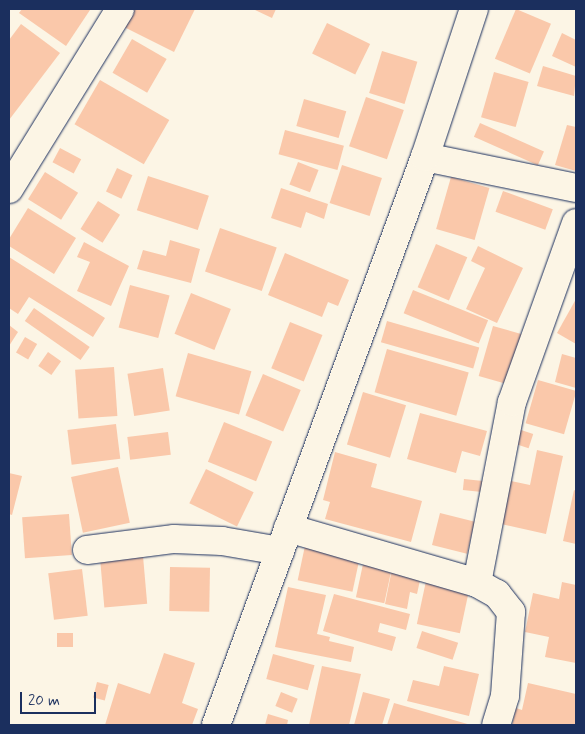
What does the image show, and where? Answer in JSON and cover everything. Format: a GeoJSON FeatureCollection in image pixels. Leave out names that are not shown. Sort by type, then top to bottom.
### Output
{"type":"FeatureCollection","features":[{"type":"Feature","properties":{"kind":"street"},"geometry":{"type":"LineString","coordinates":[[9,189],[120,9]]}},
{"type":"Feature","properties":{"kind":"street"},"geometry":{"type":"LineString","coordinates":[[216,725],[425,157],[474,9]]}},
{"type":"Feature","properties":{"kind":"street"},"geometry":{"type":"LineString","coordinates":[[425,157],[576,188]]}},
{"type":"Feature","properties":{"kind":"street"},"geometry":{"type":"LineString","coordinates":[[477,583],[512,402],[576,223]]}},
{"type":"Feature","properties":{"kind":"street"},"geometry":{"type":"LineString","coordinates":[[87,550],[174,539],[222,541],[284,540],[477,583],[497,594],[511,612],[506,696],[496,725]]}},
{"type":"Feature","properties":{"kind":"building"},"geometry":{"type":"Polygon","coordinates":[[[22,9],[90,10],[66,46],[19,13],[22,9]]]}},
{"type":"Feature","properties":{"kind":"building"},"geometry":{"type":"Polygon","coordinates":[[[131,9],[195,9],[174,52],[122,26],[131,9]]]}},
{"type":"Feature","properties":{"kind":"building"},"geometry":{"type":"Polygon","coordinates":[[[253,9],[276,9],[272,18],[253,9]]]}},
{"type":"Feature","properties":{"kind":"building"},"geometry":{"type":"Polygon","coordinates":[[[516,9],[551,24],[530,74],[495,59],[516,9]]]}},
{"type":"Feature","properties":{"kind":"building"},"geometry":{"type":"Polygon","coordinates":[[[327,23],[370,44],[355,75],[312,54],[327,23]]]}},
{"type":"Feature","properties":{"kind":"building"},"geometry":{"type":"Polygon","coordinates":[[[21,24],[60,53],[9,120],[9,40],[21,24]]]}},
{"type":"Feature","properties":{"kind":"building"},"geometry":{"type":"Polygon","coordinates":[[[562,33],[576,40],[576,67],[552,56],[562,33]]]}},
{"type":"Feature","properties":{"kind":"building"},"geometry":{"type":"Polygon","coordinates":[[[132,39],[167,59],[147,93],[112,73],[132,39]]]}},
{"type":"Feature","properties":{"kind":"building"},"geometry":{"type":"Polygon","coordinates":[[[382,51],[417,62],[405,104],[369,93],[382,51]]]}},
{"type":"Feature","properties":{"kind":"building"},"geometry":{"type":"Polygon","coordinates":[[[543,66],[576,76],[574,96],[537,86],[543,66]]]}},
{"type":"Feature","properties":{"kind":"building"},"geometry":{"type":"Polygon","coordinates":[[[494,72],[529,82],[516,127],[481,117],[494,72]]]}},
{"type":"Feature","properties":{"kind":"building"},"geometry":{"type":"Polygon","coordinates":[[[100,80],[169,120],[144,164],[74,124],[100,80]]]}},
{"type":"Feature","properties":{"kind":"building"},"geometry":{"type":"Polygon","coordinates":[[[366,97],[404,110],[387,159],[349,146],[366,97]]]}},
{"type":"Feature","properties":{"kind":"building"},"geometry":{"type":"Polygon","coordinates":[[[304,99],[346,111],[339,138],[296,126],[304,99]]]}},
{"type":"Feature","properties":{"kind":"building"},"geometry":{"type":"Polygon","coordinates":[[[480,123],[544,151],[538,165],[474,137],[480,123]]]}},
{"type":"Feature","properties":{"kind":"building"},"geometry":{"type":"Polygon","coordinates":[[[567,125],[576,127],[576,171],[555,165],[567,125]]]}},
{"type":"Feature","properties":{"kind":"building"},"geometry":{"type":"Polygon","coordinates":[[[285,130],[344,146],[337,170],[279,154],[285,130]]]}},
{"type":"Feature","properties":{"kind":"building"},"geometry":{"type":"Polygon","coordinates":[[[60,148],[81,159],[74,173],[52,162],[60,148]]]}},
{"type":"Feature","properties":{"kind":"building"},"geometry":{"type":"Polygon","coordinates":[[[298,162],[319,170],[310,192],[289,184],[298,162]]]}},
{"type":"Feature","properties":{"kind":"building"},"geometry":{"type":"Polygon","coordinates":[[[342,165],[382,178],[370,216],[330,203],[342,165]]]}},
{"type":"Feature","properties":{"kind":"building"},"geometry":{"type":"Polygon","coordinates":[[[117,168],[132,175],[121,199],[106,192],[117,168]]]}},
{"type":"Feature","properties":{"kind":"building"},"geometry":{"type":"Polygon","coordinates":[[[45,172],[78,193],[61,220],[28,199],[45,172]]]}},
{"type":"Feature","properties":{"kind":"building"},"geometry":{"type":"Polygon","coordinates":[[[148,176],[209,196],[198,230],[137,210],[148,176]]]}},
{"type":"Feature","properties":{"kind":"building"},"geometry":{"type":"Polygon","coordinates":[[[451,177],[489,188],[475,240],[436,229],[451,177]]]}},
{"type":"Feature","properties":{"kind":"building"},"geometry":{"type":"Polygon","coordinates":[[[281,188],[328,204],[324,219],[306,212],[301,228],[271,218],[281,188]]]}},
{"type":"Feature","properties":{"kind":"building"},"geometry":{"type":"Polygon","coordinates":[[[503,191],[553,209],[545,230],[495,212],[503,191]]]}},
{"type":"Feature","properties":{"kind":"building"},"geometry":{"type":"Polygon","coordinates":[[[98,201],[120,215],[103,243],[81,229],[98,201]]]}},
{"type":"Feature","properties":{"kind":"building"},"geometry":{"type":"Polygon","coordinates":[[[28,208],[76,238],[54,274],[9,246],[9,239],[28,208]]]}},
{"type":"Feature","properties":{"kind":"building"},"geometry":{"type":"Polygon","coordinates":[[[220,228],[277,248],[262,291],[205,271],[220,228]]]}},
{"type":"Feature","properties":{"kind":"building"},"geometry":{"type":"Polygon","coordinates":[[[170,240],[200,249],[191,283],[137,269],[143,250],[166,256],[170,240]]]}},
{"type":"Feature","properties":{"kind":"building"},"geometry":{"type":"Polygon","coordinates":[[[84,242],[129,266],[111,306],[77,291],[90,262],[77,257],[84,242]]]}},
{"type":"Feature","properties":{"kind":"building"},"geometry":{"type":"Polygon","coordinates":[[[436,244],[467,257],[449,301],[418,287],[436,244]]]}},
{"type":"Feature","properties":{"kind":"building"},"geometry":{"type":"Polygon","coordinates":[[[478,246],[523,268],[497,323],[466,309],[485,268],[471,261],[478,246]]]}},
{"type":"Feature","properties":{"kind":"building"},"geometry":{"type":"Polygon","coordinates":[[[285,253],[349,280],[338,306],[328,302],[322,317],[268,295],[285,253]]]}},
{"type":"Feature","properties":{"kind":"building"},"geometry":{"type":"Polygon","coordinates":[[[9,257],[105,318],[93,337],[29,297],[18,314],[9,308],[9,257]]]}},
{"type":"Feature","properties":{"kind":"building"},"geometry":{"type":"Polygon","coordinates":[[[130,285],[170,296],[158,338],[119,328],[130,285]]]}},
{"type":"Feature","properties":{"kind":"building"},"geometry":{"type":"Polygon","coordinates":[[[413,290],[488,320],[479,344],[404,313],[413,290]]]}},
{"type":"Feature","properties":{"kind":"building"},"geometry":{"type":"Polygon","coordinates":[[[191,293],[231,309],[214,350],[175,334],[191,293]]]}},
{"type":"Feature","properties":{"kind":"building"},"geometry":{"type":"Polygon","coordinates":[[[576,299],[576,344],[557,333],[576,299]]]}},
{"type":"Feature","properties":{"kind":"building"},"geometry":{"type":"Polygon","coordinates":[[[34,308],[90,347],[81,360],[25,321],[34,308]]]}},
{"type":"Feature","properties":{"kind":"building"},"geometry":{"type":"Polygon","coordinates":[[[387,321],[479,347],[473,369],[381,342],[387,321]]]}},
{"type":"Feature","properties":{"kind":"building"},"geometry":{"type":"Polygon","coordinates":[[[290,322],[322,335],[304,381],[271,368],[290,322]]]}},
{"type":"Feature","properties":{"kind":"building"},"geometry":{"type":"Polygon","coordinates":[[[9,325],[18,332],[9,346],[9,325]]]}},
{"type":"Feature","properties":{"kind":"building"},"geometry":{"type":"Polygon","coordinates":[[[493,326],[524,335],[509,385],[479,376],[493,326]]]}},
{"type":"Feature","properties":{"kind":"building"},"geometry":{"type":"Polygon","coordinates":[[[25,337],[37,344],[28,360],[16,353],[25,337]]]}},
{"type":"Feature","properties":{"kind":"building"},"geometry":{"type":"Polygon","coordinates":[[[387,349],[469,372],[456,416],[375,392],[387,349]]]}},
{"type":"Feature","properties":{"kind":"building"},"geometry":{"type":"Polygon","coordinates":[[[48,352],[61,361],[51,375],[38,366],[48,352]]]}},
{"type":"Feature","properties":{"kind":"building"},"geometry":{"type":"Polygon","coordinates":[[[188,353],[251,371],[239,414],[176,396],[188,353]]]}},
{"type":"Feature","properties":{"kind":"building"},"geometry":{"type":"Polygon","coordinates":[[[562,354],[576,358],[576,388],[555,382],[562,354]]]}},
{"type":"Feature","properties":{"kind":"building"},"geometry":{"type":"Polygon","coordinates":[[[114,367],[117,416],[79,419],[75,370],[114,367]]]}},
{"type":"Feature","properties":{"kind":"building"},"geometry":{"type":"Polygon","coordinates":[[[163,368],[170,410],[134,416],[127,374],[163,368]]]}},
{"type":"Feature","properties":{"kind":"building"},"geometry":{"type":"Polygon","coordinates":[[[263,374],[301,390],[283,431],[245,415],[263,374]]]}},
{"type":"Feature","properties":{"kind":"building"},"geometry":{"type":"Polygon","coordinates":[[[538,380],[576,391],[564,434],[526,423],[538,380]]]}},
{"type":"Feature","properties":{"kind":"building"},"geometry":{"type":"Polygon","coordinates":[[[363,392],[406,405],[390,458],[347,445],[363,392]]]}},
{"type":"Feature","properties":{"kind":"building"},"geometry":{"type":"Polygon","coordinates":[[[420,413],[487,431],[480,456],[462,451],[456,473],[407,459],[420,413]]]}},
{"type":"Feature","properties":{"kind":"building"},"geometry":{"type":"Polygon","coordinates":[[[224,422],[272,441],[256,481],[208,462],[224,422]]]}},
{"type":"Feature","properties":{"kind":"building"},"geometry":{"type":"Polygon","coordinates":[[[116,424],[120,459],[72,465],[67,430],[116,424]]]}},
{"type":"Feature","properties":{"kind":"building"},"geometry":{"type":"Polygon","coordinates":[[[518,429],[533,434],[529,448],[513,443],[518,429]]]}},
{"type":"Feature","properties":{"kind":"building"},"geometry":{"type":"Polygon","coordinates":[[[168,432],[171,455],[130,460],[127,437],[168,432]]]}},
{"type":"Feature","properties":{"kind":"building"},"geometry":{"type":"Polygon","coordinates":[[[537,450],[563,456],[546,534],[501,524],[511,481],[530,485],[537,450]]]}},
{"type":"Feature","properties":{"kind":"building"},"geometry":{"type":"Polygon","coordinates":[[[335,452],[377,464],[371,487],[422,501],[411,542],[325,519],[330,502],[323,500],[335,452]]]}},
{"type":"Feature","properties":{"kind":"building"},"geometry":{"type":"Polygon","coordinates":[[[118,467],[130,523],[83,533],[71,477],[118,467]]]}},
{"type":"Feature","properties":{"kind":"building"},"geometry":{"type":"Polygon","coordinates":[[[206,469],[254,492],[237,526],[189,503],[206,469]]]}},
{"type":"Feature","properties":{"kind":"building"},"geometry":{"type":"Polygon","coordinates":[[[9,473],[22,476],[12,515],[9,514],[9,473]]]}},
{"type":"Feature","properties":{"kind":"building"},"geometry":{"type":"Polygon","coordinates":[[[464,479],[483,481],[482,492],[463,490],[464,479]]]}},
{"type":"Feature","properties":{"kind":"building"},"geometry":{"type":"Polygon","coordinates":[[[574,490],[576,491],[576,544],[563,541],[574,490]]]}},
{"type":"Feature","properties":{"kind":"building"},"geometry":{"type":"Polygon","coordinates":[[[440,513],[475,522],[467,554],[432,545],[440,513]]]}},
{"type":"Feature","properties":{"kind":"building"},"geometry":{"type":"Polygon","coordinates":[[[69,514],[72,555],[25,558],[22,517],[69,514]]]}},
{"type":"Feature","properties":{"kind":"building"},"geometry":{"type":"Polygon","coordinates":[[[306,541],[361,553],[352,592],[298,580],[306,541]]]}},
{"type":"Feature","properties":{"kind":"building"},"geometry":{"type":"Polygon","coordinates":[[[143,556],[147,604],[104,608],[100,560],[143,556]]]}},
{"type":"Feature","properties":{"kind":"building"},"geometry":{"type":"Polygon","coordinates":[[[363,564],[391,570],[384,603],[356,597],[363,564]]]}},
{"type":"Feature","properties":{"kind":"building"},"geometry":{"type":"Polygon","coordinates":[[[393,564],[422,571],[417,594],[410,592],[407,609],[385,604],[393,564]]]}},
{"type":"Feature","properties":{"kind":"building"},"geometry":{"type":"Polygon","coordinates":[[[170,567],[210,568],[209,612],[169,611],[170,567]]]}},
{"type":"Feature","properties":{"kind":"building"},"geometry":{"type":"Polygon","coordinates":[[[82,569],[88,616],[54,620],[48,573],[82,569]]]}},
{"type":"Feature","properties":{"kind":"building"},"geometry":{"type":"Polygon","coordinates":[[[426,581],[469,590],[460,633],[417,624],[426,581]]]}},
{"type":"Feature","properties":{"kind":"building"},"geometry":{"type":"Polygon","coordinates":[[[562,582],[576,585],[576,663],[545,657],[549,637],[525,632],[533,593],[559,599],[562,582]]]}},
{"type":"Feature","properties":{"kind":"building"},"geometry":{"type":"Polygon","coordinates":[[[288,587],[326,595],[317,634],[330,637],[329,641],[354,647],[351,662],[275,647],[288,587]]]}},
{"type":"Feature","properties":{"kind":"building"},"geometry":{"type":"Polygon","coordinates":[[[334,594],[410,614],[406,630],[380,623],[378,632],[396,637],[392,651],[323,631],[334,594]]]}},
{"type":"Feature","properties":{"kind":"building"},"geometry":{"type":"Polygon","coordinates":[[[422,631],[458,643],[453,660],[416,648],[422,631]]]}},
{"type":"Feature","properties":{"kind":"building"},"geometry":{"type":"Polygon","coordinates":[[[57,633],[73,633],[73,647],[57,647],[57,633]]]}},
{"type":"Feature","properties":{"kind":"building"},"geometry":{"type":"Polygon","coordinates":[[[164,653],[195,663],[182,703],[198,709],[192,725],[105,725],[118,683],[150,694],[164,653]]]}},
{"type":"Feature","properties":{"kind":"building"},"geometry":{"type":"Polygon","coordinates":[[[273,654],[315,665],[308,690],[266,679],[273,654]]]}},
{"type":"Feature","properties":{"kind":"building"},"geometry":{"type":"Polygon","coordinates":[[[322,666],[361,674],[349,725],[309,725],[322,666]]]}},
{"type":"Feature","properties":{"kind":"building"},"geometry":{"type":"Polygon","coordinates":[[[444,666],[479,674],[469,716],[407,701],[413,680],[439,686],[444,666]]]}},
{"type":"Feature","properties":{"kind":"building"},"geometry":{"type":"Polygon","coordinates":[[[97,682],[109,685],[105,700],[93,698],[97,682]]]}},
{"type":"Feature","properties":{"kind":"building"},"geometry":{"type":"Polygon","coordinates":[[[528,683],[576,694],[576,725],[512,725],[516,708],[522,710],[528,683]]]}},
{"type":"Feature","properties":{"kind":"building"},"geometry":{"type":"Polygon","coordinates":[[[281,692],[298,699],[292,713],[275,706],[281,692]]]}},
{"type":"Feature","properties":{"kind":"building"},"geometry":{"type":"Polygon","coordinates":[[[363,692],[390,699],[382,725],[354,725],[363,692]]]}},
{"type":"Feature","properties":{"kind":"building"},"geometry":{"type":"Polygon","coordinates":[[[394,703],[471,725],[387,725],[394,703]]]}},
{"type":"Feature","properties":{"kind":"building"},"geometry":{"type":"Polygon","coordinates":[[[268,714],[288,720],[287,725],[265,725],[268,714]]]}}]}
